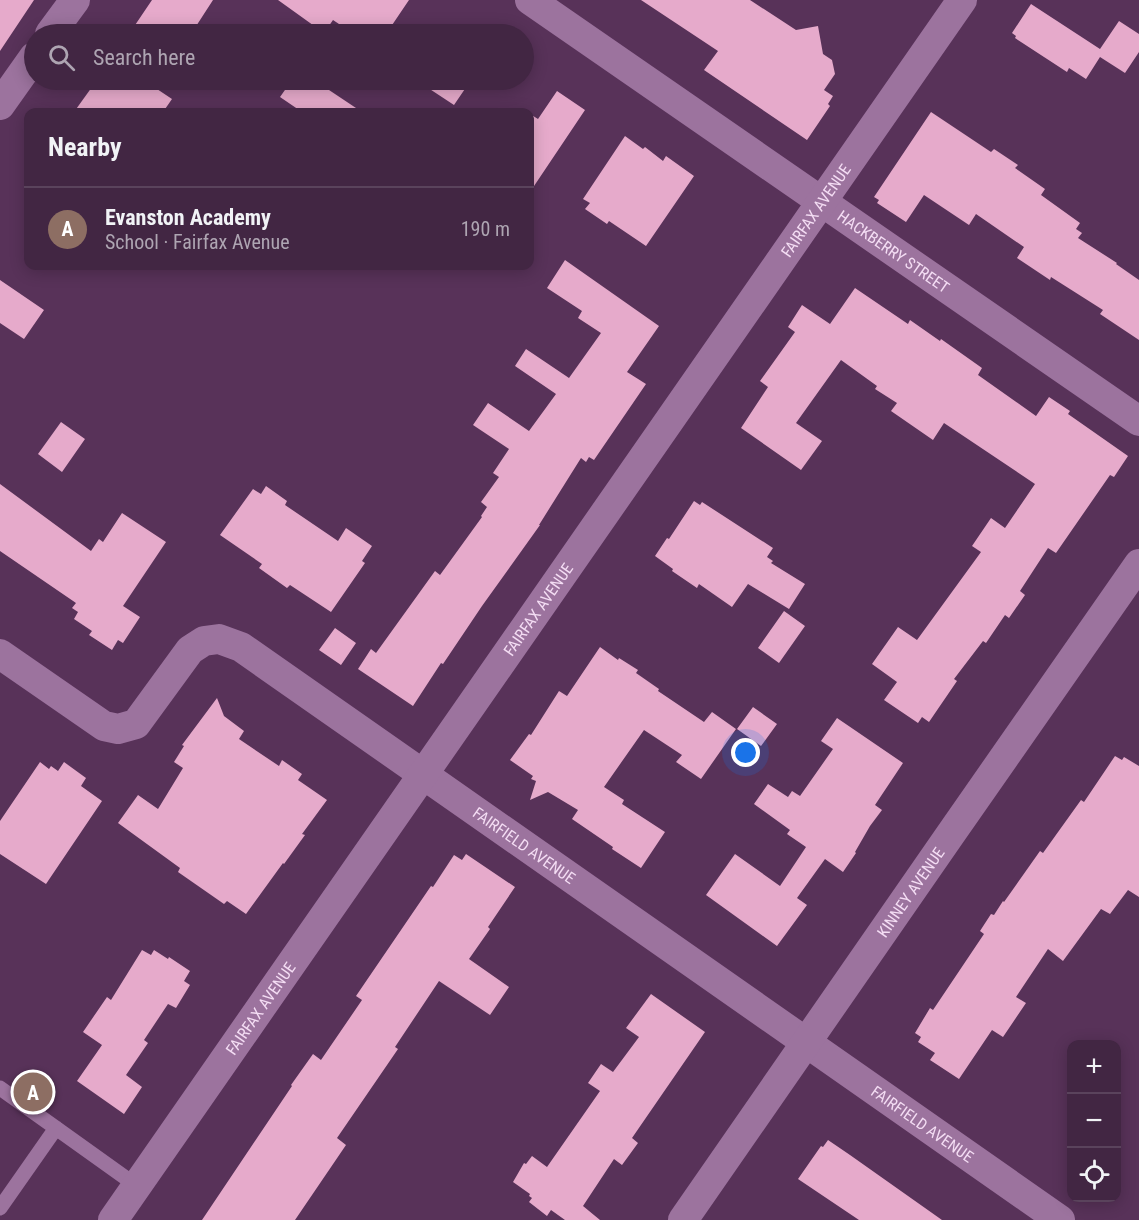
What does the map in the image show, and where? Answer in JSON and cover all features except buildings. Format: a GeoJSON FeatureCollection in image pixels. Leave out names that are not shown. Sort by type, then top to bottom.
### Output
{"type":"FeatureCollection","features":[{"type":"Feature","properties":{"kind":"street"},"geometry":{"type":"LineString","coordinates":[[57,24],[75,0]]}},
{"type":"Feature","properties":{"kind":"street","name":"HACKBERRY STREET"},"geometry":{"type":"LineString","coordinates":[[530,0],[1139,421]]}},
{"type":"Feature","properties":{"kind":"street","name":"FAIRFAX AVENUE"},"geometry":{"type":"LineString","coordinates":[[113,1220],[962,0]]}},
{"type":"Feature","properties":{"kind":"street"},"geometry":{"type":"LineString","coordinates":[[0,104],[24,71]]}},
{"type":"Feature","properties":{"kind":"street","name":"KINNEY AVENUE"},"geometry":{"type":"LineString","coordinates":[[683,1220],[1139,564]]}},
{"type":"Feature","properties":{"kind":"street","name":"FAIRFIELD AVENUE"},"geometry":{"type":"LineString","coordinates":[[0,654],[104,726],[118,729],[136,724],[190,650],[204,641],[219,639],[241,647],[1060,1220]]}},
{"type":"Feature","properties":{"kind":"lane"},"geometry":{"type":"LineString","coordinates":[[0,1088],[137,1186]]}},
{"type":"Feature","properties":{"kind":"lane"},"geometry":{"type":"LineString","coordinates":[[0,1208],[56,1128]]}},
{"type":"Feature","properties":{"kind":"place","name":"Evanston Academy"},"geometry":{"type":"Point","coordinates":[33,1092]}}]}
